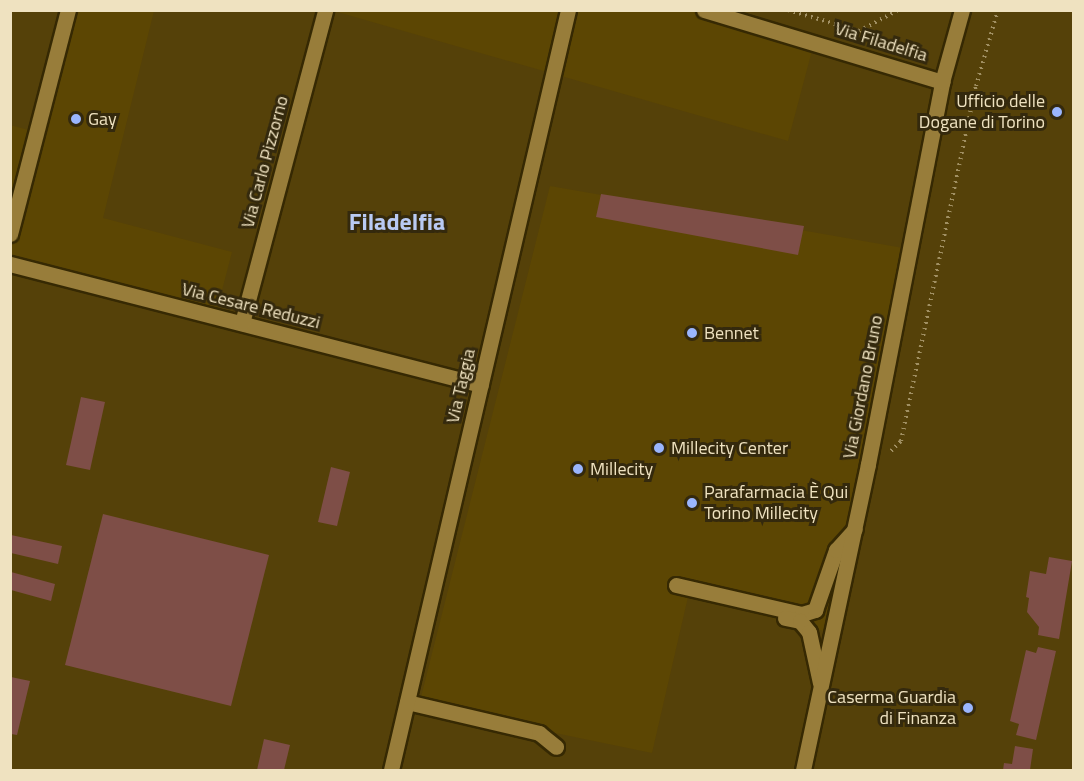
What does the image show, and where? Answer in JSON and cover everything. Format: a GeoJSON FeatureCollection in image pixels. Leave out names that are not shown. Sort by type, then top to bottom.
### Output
{"type":"FeatureCollection","features":[{"type":"Feature","properties":{"kind":"street"},"geometry":{"type":"LineString","coordinates":[[10,234],[68,10]]}},
{"type":"Feature","properties":{"kind":"street","name":"Via Carlo Pizzorno"},"geometry":{"type":"LineString","coordinates":[[242,323],[324,10]]}},
{"type":"Feature","properties":{"kind":"street","name":"Via Taggia"},"geometry":{"type":"LineString","coordinates":[[391,771],[568,10]]}},
{"type":"Feature","properties":{"kind":"street","name":"Via Filadelfia"},"geometry":{"type":"LineString","coordinates":[[704,10],[942,82]]}},
{"type":"Feature","properties":{"kind":"street","name":"Via Giordano Bruno"},"geometry":{"type":"LineString","coordinates":[[803,771],[855,530],[942,82],[962,10]]}},
{"type":"Feature","properties":{"kind":"street","name":"Via Cesare Reduzzi"},"geometry":{"type":"LineString","coordinates":[[10,264],[481,385]]}},
{"type":"Feature","properties":{"kind":"street"},"geometry":{"type":"LineString","coordinates":[[821,687],[809,632],[800,621],[675,589],[802,614],[815,610],[836,550],[855,530]]}},
{"type":"Feature","properties":{"kind":"street"},"geometry":{"type":"LineString","coordinates":[[407,702],[539,733],[556,747]]}},
{"type":"Feature","properties":{"kind":"path"},"geometry":{"type":"LineString","coordinates":[[788,10],[859,31],[898,10]]}},
{"type":"Feature","properties":{"kind":"path"},"geometry":{"type":"LineString","coordinates":[[887,455],[901,441],[976,86],[998,10]]}},
{"type":"Feature","properties":{"kind":"shaded area"},"geometry":{"type":"Polygon","coordinates":[[[68,11],[154,11],[103,218],[232,252],[215,317],[11,261],[10,125],[36,132],[68,11]]]}},
{"type":"Feature","properties":{"kind":"shaded area"},"geometry":{"type":"Polygon","coordinates":[[[334,11],[704,11],[814,43],[788,141],[334,11]]]}},
{"type":"Feature","properties":{"kind":"shaded area","name":"Millecity Center"},"geometry":{"type":"Polygon","coordinates":[[[550,186],[909,249],[824,631],[688,597],[652,753],[419,705],[550,186]]]}},
{"type":"Feature","properties":{"kind":"shaded area"},"geometry":{"type":"Polygon","coordinates":[[[601,194],[804,226],[798,255],[596,217],[601,194]]]}},
{"type":"Feature","properties":{"kind":"shaded area"},"geometry":{"type":"Polygon","coordinates":[[[81,397],[105,402],[90,470],[66,465],[81,397]]]}},
{"type":"Feature","properties":{"kind":"shaded area"},"geometry":{"type":"Polygon","coordinates":[[[331,467],[350,472],[337,526],[318,522],[331,467]]]}},
{"type":"Feature","properties":{"kind":"shaded area"},"geometry":{"type":"Polygon","coordinates":[[[103,514],[269,555],[231,706],[65,665],[103,514]]]}},
{"type":"Feature","properties":{"kind":"shaded area"},"geometry":{"type":"Polygon","coordinates":[[[11,535],[62,546],[58,564],[11,553],[11,535]]]}},
{"type":"Feature","properties":{"kind":"shaded area"},"geometry":{"type":"Polygon","coordinates":[[[1049,557],[1072,561],[1059,639],[1038,635],[1039,627],[1027,612],[1029,598],[1026,597],[1030,571],[1046,574],[1049,557]]]}},
{"type":"Feature","properties":{"kind":"shaded area"},"geometry":{"type":"Polygon","coordinates":[[[11,572],[55,584],[51,601],[11,590],[11,572]]]}},
{"type":"Feature","properties":{"kind":"shaded area"},"geometry":{"type":"Polygon","coordinates":[[[1038,647],[1056,651],[1036,740],[1016,735],[1019,724],[1010,721],[1026,650],[1036,653],[1038,647]]]}},
{"type":"Feature","properties":{"kind":"shaded area"},"geometry":{"type":"Polygon","coordinates":[[[11,677],[30,681],[17,735],[11,734],[11,677]]]}},
{"type":"Feature","properties":{"kind":"shaded area"},"geometry":{"type":"Polygon","coordinates":[[[264,739],[290,745],[284,770],[257,770],[264,739]]]}},
{"type":"Feature","properties":{"kind":"shaded area"},"geometry":{"type":"Polygon","coordinates":[[[1015,746],[1033,749],[1030,770],[1003,770],[1004,763],[1012,764],[1015,746]]]}},
{"type":"Feature","properties":{"kind":"place","name":"Ufficio delle Dogane di Torino"},"geometry":{"type":"Point","coordinates":[1057,112]}},
{"type":"Feature","properties":{"kind":"place","name":"Gay"},"geometry":{"type":"Point","coordinates":[76,119]}},
{"type":"Feature","properties":{"kind":"place","name":"Bennet"},"geometry":{"type":"Point","coordinates":[692,333]}},
{"type":"Feature","properties":{"kind":"place","name":"Millecity Center"},"geometry":{"type":"Point","coordinates":[659,448]}},
{"type":"Feature","properties":{"kind":"place","name":"Millecity"},"geometry":{"type":"Point","coordinates":[578,469]}},
{"type":"Feature","properties":{"kind":"place","name":"Parafarmacia È Qui Torino Millecity"},"geometry":{"type":"Point","coordinates":[692,503]}},
{"type":"Feature","properties":{"kind":"place","name":"Caserma Guardia di Finanza"},"geometry":{"type":"Point","coordinates":[968,708]}},
{"type":"Feature","properties":{"kind":"district","name":"Filadelfia"},"geometry":{"type":"Point","coordinates":[397,222]}}]}
